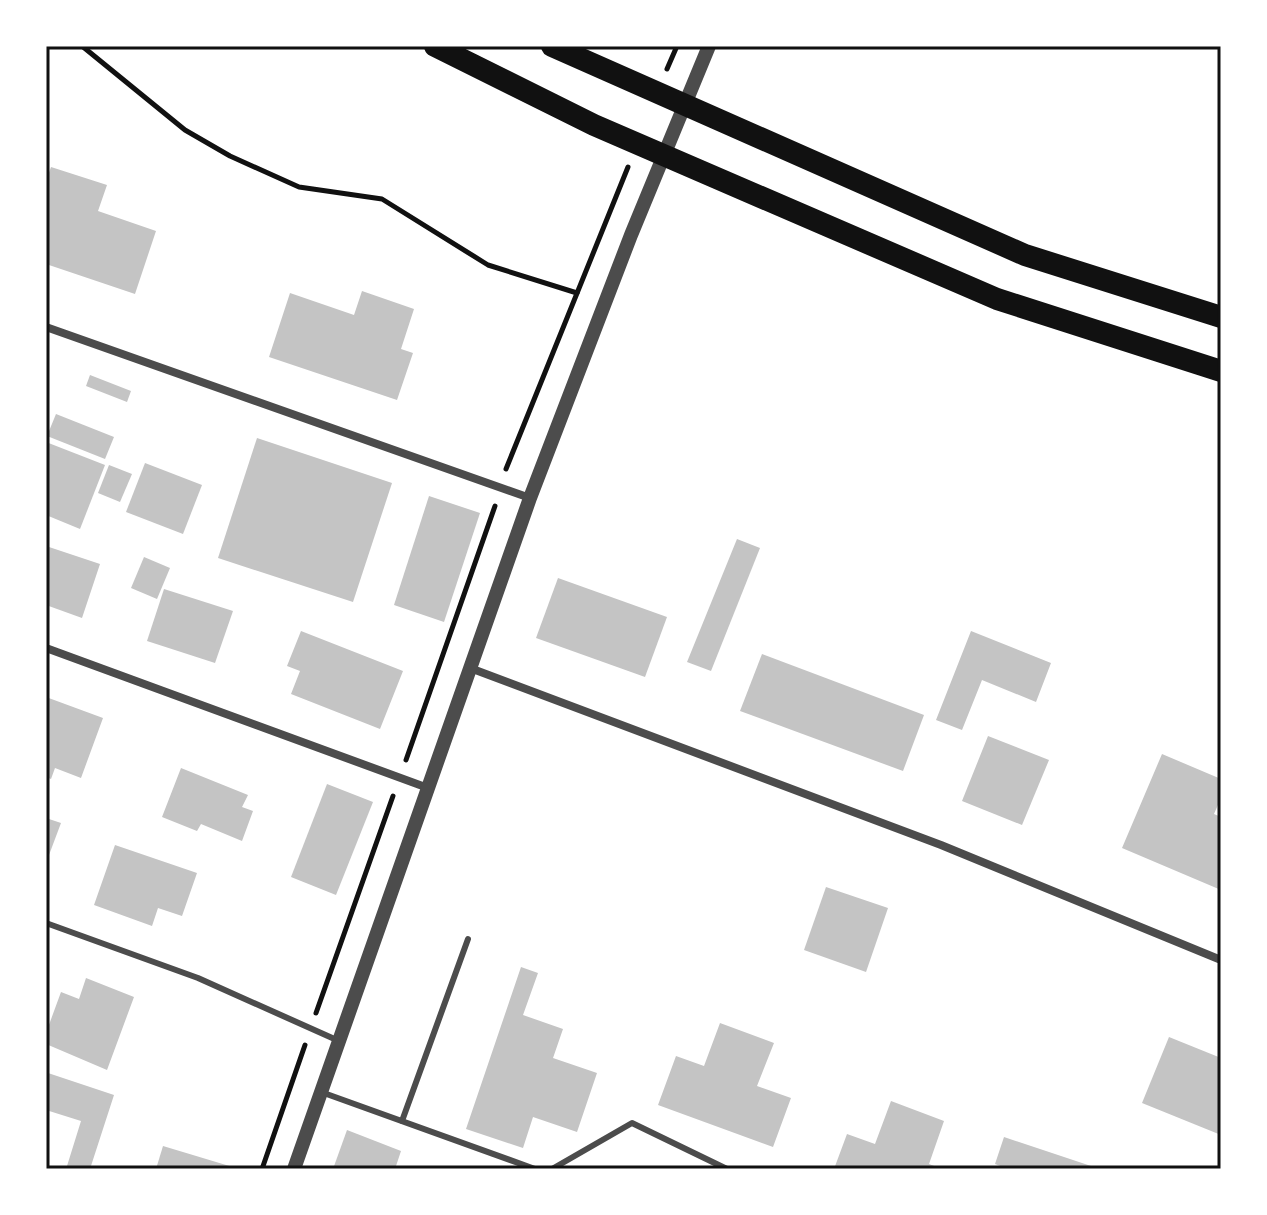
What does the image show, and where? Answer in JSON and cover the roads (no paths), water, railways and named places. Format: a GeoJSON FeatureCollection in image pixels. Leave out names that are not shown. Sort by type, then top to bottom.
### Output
{"type":"FeatureCollection","features":[{"type":"Feature","properties":{"kind":"highway"},"geometry":{"type":"LineString","coordinates":[[435,46],[594,125],[997,299],[1221,371]]}},
{"type":"Feature","properties":{"kind":"highway"},"geometry":{"type":"LineString","coordinates":[[552,46],[1025,255],[1221,317]]}},
{"type":"Feature","properties":{"kind":"street"},"geometry":{"type":"LineString","coordinates":[[294,1169],[530,498],[631,235],[709,46]]}},
{"type":"Feature","properties":{"kind":"street"},"geometry":{"type":"LineString","coordinates":[[46,327],[530,498]]}},
{"type":"Feature","properties":{"kind":"street"},"geometry":{"type":"LineString","coordinates":[[46,648],[429,789]]}},
{"type":"Feature","properties":{"kind":"street"},"geometry":{"type":"LineString","coordinates":[[470,668],[941,845],[1221,960]]}},
{"type":"Feature","properties":{"kind":"lane"},"geometry":{"type":"LineString","coordinates":[[46,923],[198,978],[339,1041]]}},
{"type":"Feature","properties":{"kind":"lane"},"geometry":{"type":"LineString","coordinates":[[402,1121],[468,939]]}},
{"type":"Feature","properties":{"kind":"lane"},"geometry":{"type":"LineString","coordinates":[[321,1092],[535,1169]]}},
{"type":"Feature","properties":{"kind":"lane"},"geometry":{"type":"LineString","coordinates":[[552,1169],[565,1165],[632,1123],[727,1169]]}}]}
